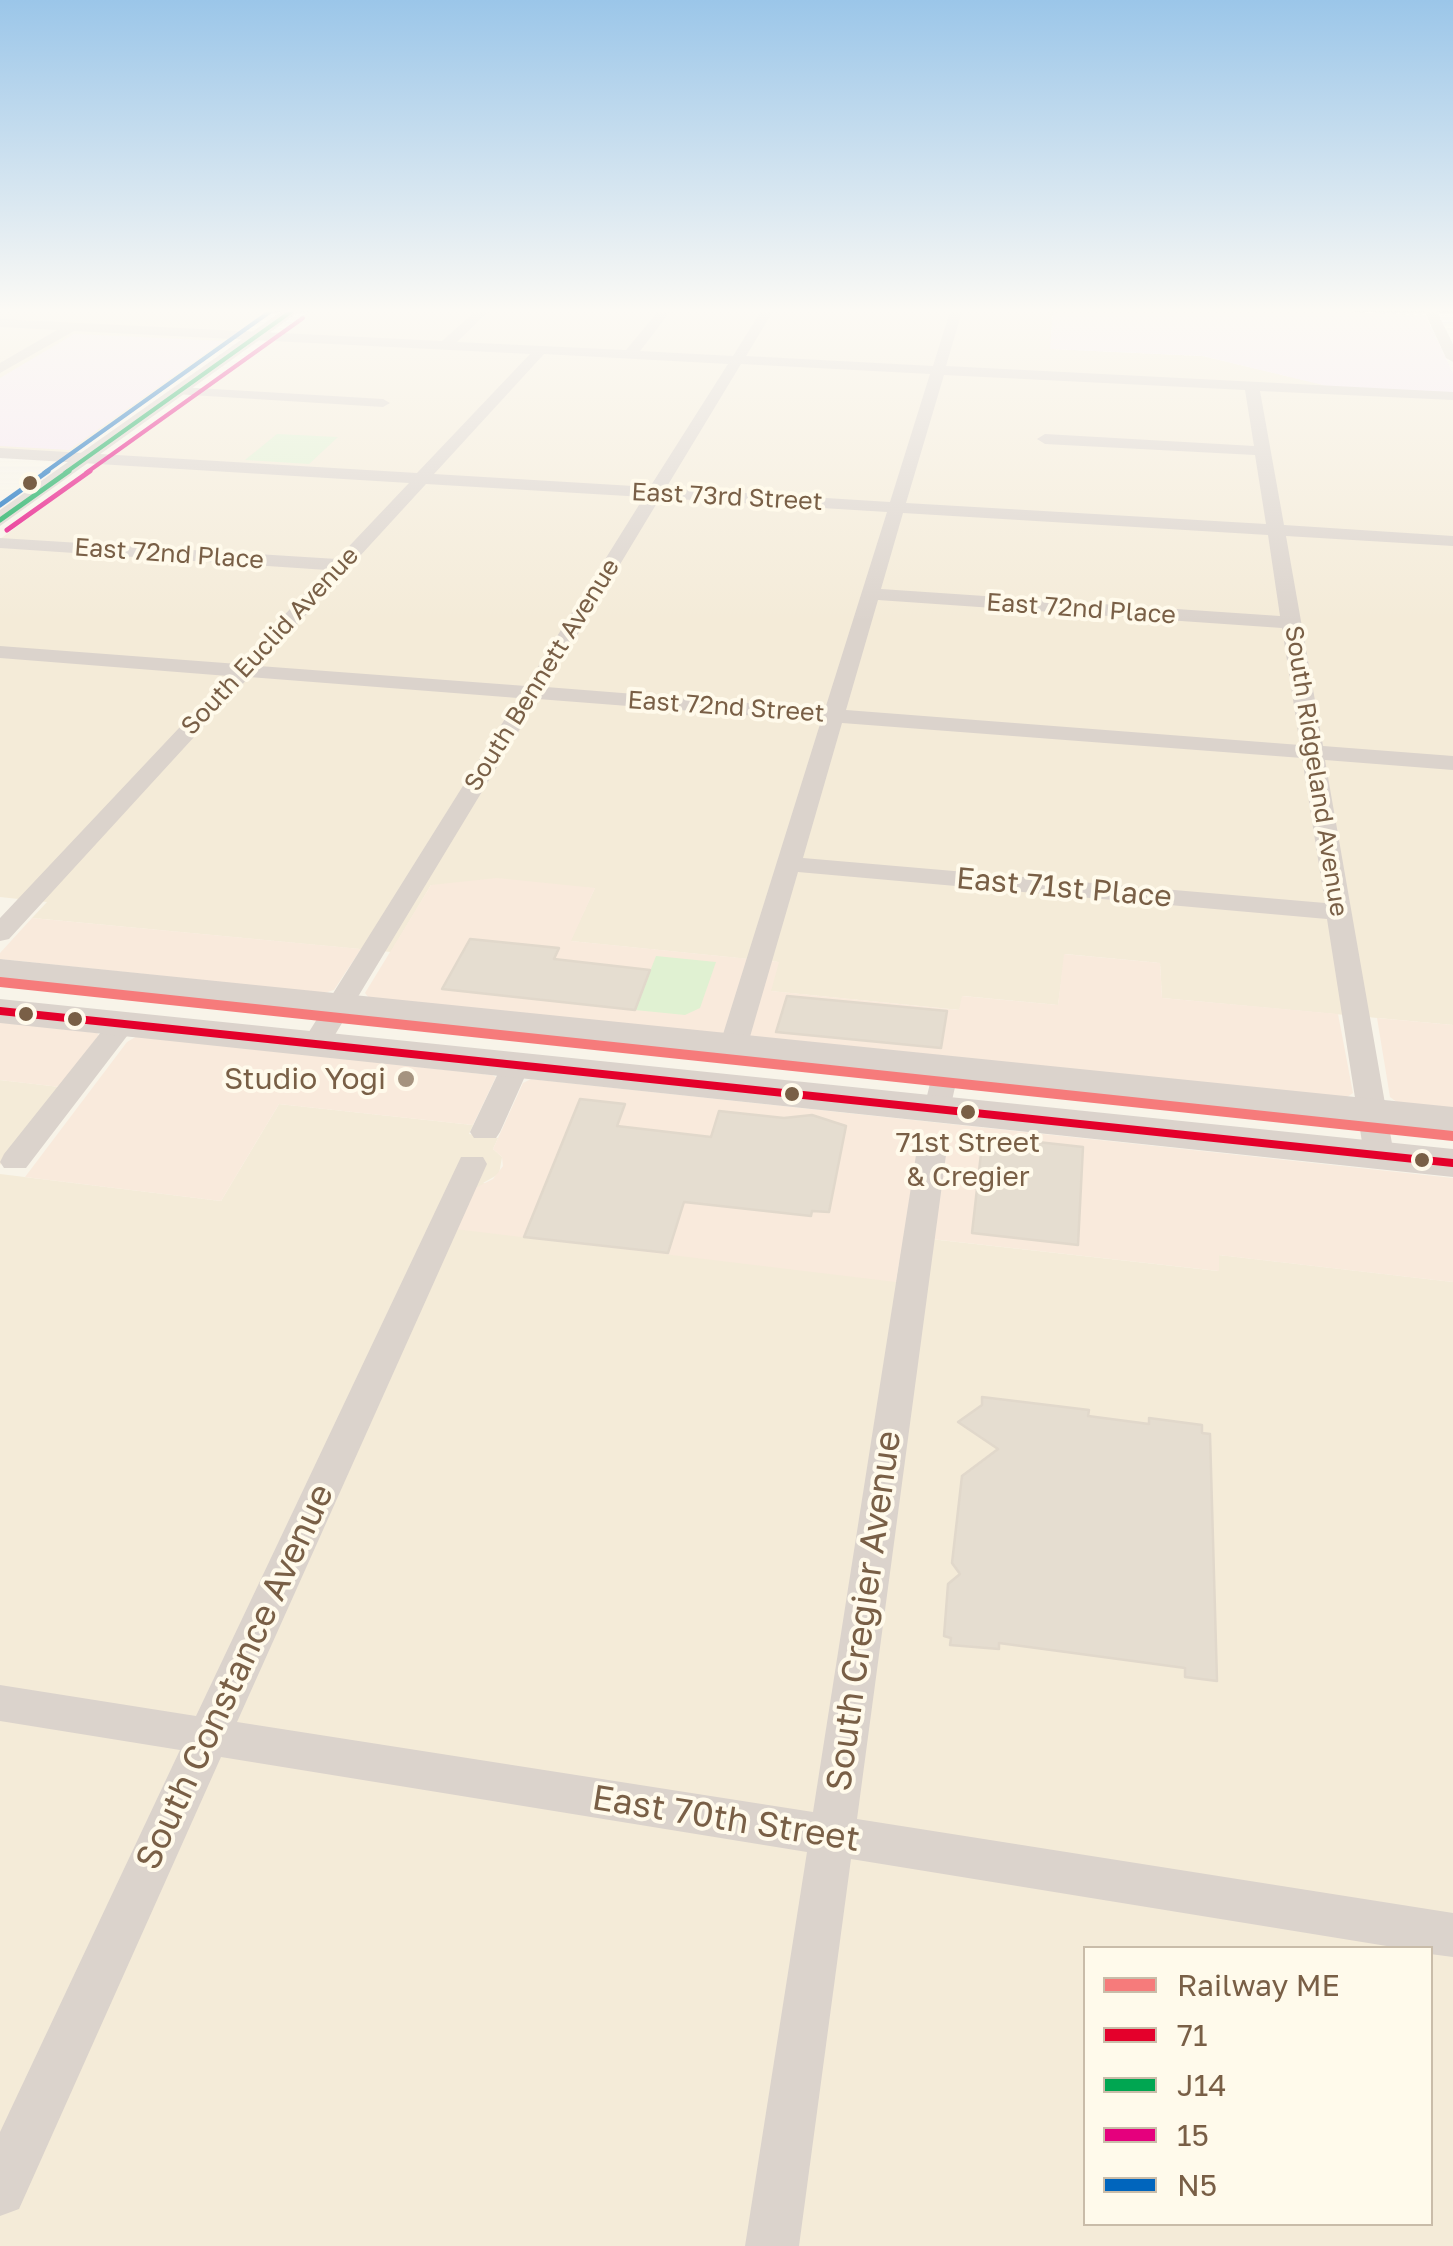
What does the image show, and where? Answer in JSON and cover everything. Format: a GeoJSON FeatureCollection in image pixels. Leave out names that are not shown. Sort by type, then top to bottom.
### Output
{"type":"FeatureCollection","features":[{"type":"Feature","properties":{"kind":"main road"},"geometry":{"type":"LineString","coordinates":[[0,970],[733,1047],[942,1088],[1453,1163]]}},
{"type":"Feature","properties":{"kind":"main road"},"geometry":{"type":"LineString","coordinates":[[0,1011],[517,1062],[1453,1120]]}},
{"type":"Feature","properties":{"kind":"street"},"geometry":{"type":"LineString","coordinates":[[0,520],[149,413]]}},
{"type":"Feature","properties":{"kind":"street","name":"South Euclid Avenue"},"geometry":{"type":"LineString","coordinates":[[0,933],[481,413]]}},
{"type":"Feature","properties":{"kind":"street","name":"South Bennett Avenue"},"geometry":{"type":"LineString","coordinates":[[316,1043],[704,413]]}},
{"type":"Feature","properties":{"kind":"street"},"geometry":{"type":"LineString","coordinates":[[733,1047],[926,413]]}},
{"type":"Feature","properties":{"kind":"street","name":"South Ridgeland Avenue"},"geometry":{"type":"LineString","coordinates":[[1257,413],[1379,1155]]}},
{"type":"Feature","properties":{"kind":"street"},"geometry":{"type":"LineString","coordinates":[[1045,438],[1263,451]]}},
{"type":"Feature","properties":{"kind":"street","name":"East 73rd Street"},"geometry":{"type":"LineString","coordinates":[[0,453],[1453,541]]}},
{"type":"Feature","properties":{"kind":"street","name":"East 72nd Place"},"geometry":{"type":"LineString","coordinates":[[0,543],[339,565]]}},
{"type":"Feature","properties":{"kind":"street","name":"East 72nd Place"},"geometry":{"type":"LineString","coordinates":[[871,594],[1292,623]]}},
{"type":"Feature","properties":{"kind":"street","name":"East 72nd Street"},"geometry":{"type":"LineString","coordinates":[[0,652],[1453,763]]}},
{"type":"Feature","properties":{"kind":"street","name":"East 71st Place"},"geometry":{"type":"LineString","coordinates":[[789,864],[1339,912]]}},
{"type":"Feature","properties":{"kind":"street"},"geometry":{"type":"LineString","coordinates":[[15,1161],[124,1023]]}},
{"type":"Feature","properties":{"kind":"street","name":"South Constance Avenue"},"geometry":{"type":"LineString","coordinates":[[0,2190],[517,1062]]}},
{"type":"Feature","properties":{"kind":"street","name":"South Cregier Avenue"},"geometry":{"type":"LineString","coordinates":[[772,2246],[930,1155]]}},
{"type":"Feature","properties":{"kind":"street","name":"East 70th Street"},"geometry":{"type":"LineString","coordinates":[[0,1703],[1453,1935]]}},
{"type":"Feature","properties":{"kind":"shaded area"},"geometry":{"type":"Polygon","coordinates":[[[0,413],[128,413],[60,460],[0,457],[0,413]]]}},
{"type":"Feature","properties":{"kind":"shaded area"},"geometry":{"type":"Polygon","coordinates":[[[0,413],[122,413],[69,450],[0,446],[0,413]]]}},
{"type":"Feature","properties":{"kind":"shaded area"},"geometry":{"type":"Polygon","coordinates":[[[171,413],[1453,413],[1453,1025],[1162,998],[1160,963],[1065,954],[1058,1005],[963,996],[960,1010],[770,991],[778,962],[570,941],[595,888],[431,885],[391,952],[32,918],[47,902],[0,897],[0,539],[171,413]]]}},
{"type":"Feature","properties":{"kind":"shaded area"},"geometry":{"type":"Polygon","coordinates":[[[497,878],[595,888],[571,941],[779,962],[771,991],[959,1010],[962,996],[1058,1005],[1064,954],[1160,963],[1162,998],[1338,1014],[1353,1093],[1346,1098],[369,998],[365,993],[431,885],[497,878]]]}},
{"type":"Feature","properties":{"kind":"shaded area"},"geometry":{"type":"Polygon","coordinates":[[[32,918],[361,949],[334,990],[324,993],[0,959],[0,953],[32,918]]]}},
{"type":"Feature","properties":{"kind":"shaded area"},"geometry":{"type":"Polygon","coordinates":[[[1377,1018],[1453,1025],[1453,1109],[1398,1103],[1390,1097],[1377,1018]]]}},
{"type":"Feature","properties":{"kind":"shaded area"},"geometry":{"type":"Polygon","coordinates":[[[0,1022],[99,1035],[60,1087],[0,1080],[0,1022]]]}},
{"type":"Feature","properties":{"kind":"shaded area"},"geometry":{"type":"Polygon","coordinates":[[[137,1036],[496,1077],[473,1125],[279,1104],[221,1201],[25,1177],[127,1042],[137,1036]]]}},
{"type":"Feature","properties":{"kind":"shaded area"},"geometry":{"type":"Polygon","coordinates":[[[531,1079],[1453,1178],[1453,1282],[1219,1255],[1219,1271],[904,1236],[896,1282],[455,1229],[475,1188],[493,1179],[503,1166],[502,1157],[493,1149],[523,1083],[531,1079]]]}},
{"type":"Feature","properties":{"kind":"shaded area"},"geometry":{"type":"Polygon","coordinates":[[[0,1080],[60,1087],[0,1165],[0,1080]]]}},
{"type":"Feature","properties":{"kind":"shaded area"},"geometry":{"type":"Polygon","coordinates":[[[279,1104],[473,1125],[469,1134],[498,1138],[493,1149],[502,1157],[499,1174],[483,1183],[896,1281],[903,1236],[1218,1271],[1219,1255],[1453,1282],[1453,2246],[0,2246],[0,1174],[221,1201],[279,1104]]]}},
{"type":"Feature","properties":{"kind":"green space"},"geometry":{"type":"Polygon","coordinates":[[[277,434],[338,437],[309,464],[245,460],[277,434]]]}},
{"type":"Feature","properties":{"kind":"green space"},"geometry":{"type":"Polygon","coordinates":[[[656,956],[716,962],[700,1008],[685,1015],[635,1010],[656,956]]]}},
{"type":"Feature","properties":{"kind":"building"},"geometry":{"type":"Polygon","coordinates":[[[470,939],[559,948],[554,959],[650,970],[635,1010],[442,989],[470,939]]]}},
{"type":"Feature","properties":{"kind":"building"},"geometry":{"type":"Polygon","coordinates":[[[787,996],[947,1011],[941,1048],[776,1032],[787,996]]]}},
{"type":"Feature","properties":{"kind":"building"},"geometry":{"type":"Polygon","coordinates":[[[580,1099],[625,1104],[617,1126],[711,1137],[719,1111],[784,1118],[812,1115],[846,1126],[829,1212],[812,1211],[811,1216],[684,1202],[668,1253],[524,1237],[580,1099]]]}},
{"type":"Feature","properties":{"kind":"building"},"geometry":{"type":"Polygon","coordinates":[[[983,1136],[1083,1147],[1078,1245],[972,1233],[983,1136]]]}},
{"type":"Feature","properties":{"kind":"building"},"geometry":{"type":"Polygon","coordinates":[[[982,1397],[1089,1410],[1088,1416],[1149,1424],[1149,1418],[1202,1425],[1202,1433],[1210,1434],[1217,1681],[1185,1677],[1185,1668],[999,1643],[999,1649],[950,1645],[951,1638],[944,1636],[948,1584],[960,1574],[952,1563],[962,1476],[998,1449],[958,1422],[982,1405],[982,1397]]]}},
{"type":"Feature","properties":{"kind":"rail line","name":"ME"},"geometry":{"type":"LineString","coordinates":[[0,982],[1453,1136]]}},
{"type":"Feature","properties":{"kind":"transit line","name":"N5"},"geometry":{"type":"LineString","coordinates":[[0,505],[129,413]]}},
{"type":"Feature","properties":{"kind":"transit line","name":"J14"},"geometry":{"type":"LineString","coordinates":[[0,520],[150,413]]}},
{"type":"Feature","properties":{"kind":"transit line","name":"15"},"geometry":{"type":"LineString","coordinates":[[7,530],[171,413]]}},
{"type":"Feature","properties":{"kind":"transit line","name":"71"},"geometry":{"type":"LineString","coordinates":[[0,1011],[1453,1163]]}},
{"type":"Feature","properties":{"kind":"place","name":"Studio Yogi"},"geometry":{"type":"Point","coordinates":[406,1079]}},
{"type":"Feature","properties":{"kind":"place","name":"71st Street & Cregier"},"geometry":{"type":"Point","coordinates":[968,1112]}}]}
